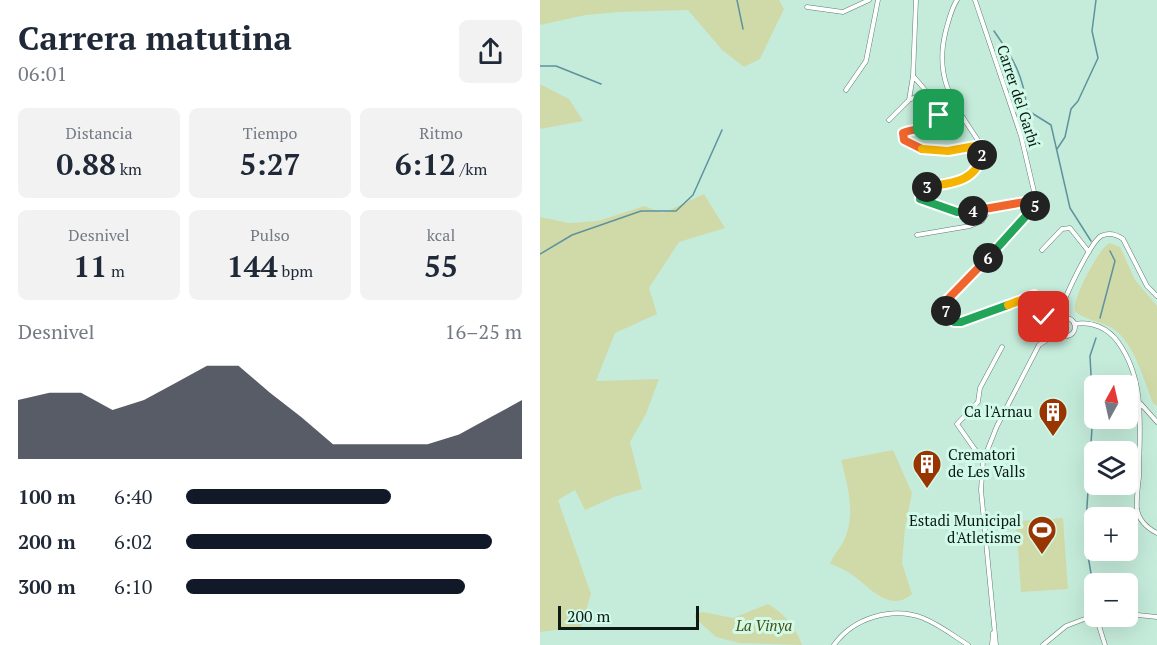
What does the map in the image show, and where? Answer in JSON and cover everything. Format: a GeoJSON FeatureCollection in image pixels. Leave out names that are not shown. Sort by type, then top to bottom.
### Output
{"type":"FeatureCollection","features":[{"type":"Feature","properties":{"kind":"street"},"geometry":{"type":"LineString","coordinates":[[807,7],[843,12],[869,0]]}},
{"type":"Feature","properties":{"kind":"street"},"geometry":{"type":"LineString","coordinates":[[846,90],[867,61],[878,0]]}},
{"type":"Feature","properties":{"kind":"street"},"geometry":{"type":"LineString","coordinates":[[909,100],[914,76],[916,0]]}},
{"type":"Feature","properties":{"kind":"street"},"geometry":{"type":"LineString","coordinates":[[957,0],[943,43],[943,81],[952,101],[981,145],[983,152],[977,167],[956,184],[928,186],[921,190],[920,199],[957,212],[990,209],[1036,200],[1034,208],[946,301],[945,308],[954,322],[961,322],[1034,295],[1040,300],[1044,317],[1057,324]]}},
{"type":"Feature","properties":{"kind":"street","name":"Carrer del Garbí"},"geometry":{"type":"LineString","coordinates":[[975,0],[1021,136],[1036,200]]}},
{"type":"Feature","properties":{"kind":"street"},"geometry":{"type":"LineString","coordinates":[[914,76],[937,106],[936,123],[931,128],[903,133],[904,140],[921,149],[930,150],[948,151],[981,145]]}},
{"type":"Feature","properties":{"kind":"street"},"geometry":{"type":"LineString","coordinates":[[889,120],[909,100],[920,95],[930,97]]}},
{"type":"Feature","properties":{"kind":"street"},"geometry":{"type":"LineString","coordinates":[[917,235],[982,221],[990,209]]}},
{"type":"Feature","properties":{"kind":"street"},"geometry":{"type":"LineString","coordinates":[[1042,250],[1062,229],[1070,228],[1089,252]]}},
{"type":"Feature","properties":{"kind":"street"},"geometry":{"type":"LineString","coordinates":[[1065,318],[1066,297],[1099,237],[1117,234],[1123,239],[1147,286],[1157,296]]}},
{"type":"Feature","properties":{"kind":"street"},"geometry":{"type":"LineString","coordinates":[[1057,324],[1065,318]]}},
{"type":"Feature","properties":{"kind":"street"},"geometry":{"type":"LineString","coordinates":[[1065,318],[1074,324],[1096,325],[1113,336],[1128,362],[1140,403],[1137,507],[1144,525],[1157,533]]}},
{"type":"Feature","properties":{"kind":"street"},"geometry":{"type":"LineString","coordinates":[[1057,324],[1058,333]]}},
{"type":"Feature","properties":{"kind":"street"},"geometry":{"type":"LineString","coordinates":[[1058,333],[1062,336],[1070,336],[1074,331],[1074,324]]}},
{"type":"Feature","properties":{"kind":"street"},"geometry":{"type":"LineString","coordinates":[[994,645],[994,620],[981,490],[984,461],[997,426],[1039,345],[1058,333]]}},
{"type":"Feature","properties":{"kind":"street"},"geometry":{"type":"LineString","coordinates":[[984,461],[957,424],[975,407],[980,388],[1002,347]]}},
{"type":"Feature","properties":{"kind":"street"},"geometry":{"type":"LineString","coordinates":[[1140,403],[1157,422]]}},
{"type":"Feature","properties":{"kind":"street"},"geometry":{"type":"LineString","coordinates":[[834,645],[846,632],[863,621],[878,616],[901,614],[923,618],[968,645]]}},
{"type":"Feature","properties":{"kind":"street"},"geometry":{"type":"LineString","coordinates":[[1138,615],[1157,617]]}},
{"type":"Feature","properties":{"kind":"street"},"geometry":{"type":"LineString","coordinates":[[1043,645],[1066,626],[1084,620]]}},
{"type":"Feature","properties":{"kind":"street"},"geometry":{"type":"LineString","coordinates":[[1099,627],[1105,645]]}},
{"type":"Feature","properties":{"kind":"green space"},"geometry":{"type":"Polygon","coordinates":[[[540,0],[779,0],[784,9],[760,59],[744,67],[722,50],[688,10],[586,15],[540,25],[540,0]]]}},
{"type":"Feature","properties":{"kind":"green space"},"geometry":{"type":"Polygon","coordinates":[[[540,84],[569,99],[583,121],[540,129],[540,84]]]}},
{"type":"Feature","properties":{"kind":"green space"},"geometry":{"type":"Polygon","coordinates":[[[704,194],[725,228],[679,242],[649,288],[657,314],[615,333],[596,381],[659,379],[646,414],[630,442],[642,489],[614,497],[585,510],[575,490],[558,500],[591,594],[581,627],[540,632],[540,217],[569,223],[598,221],[644,206],[663,213],[704,194]]]}},
{"type":"Feature","properties":{"kind":"green space"},"geometry":{"type":"Polygon","coordinates":[[[1110,243],[1120,247],[1135,280],[1157,306],[1157,406],[1153,403],[1133,354],[1122,337],[1111,327],[1081,316],[1075,310],[1078,295],[1088,274],[1100,253],[1110,243]]]}},
{"type":"Feature","properties":{"kind":"green space"},"geometry":{"type":"Polygon","coordinates":[[[893,450],[912,493],[905,528],[902,563],[912,594],[895,601],[887,600],[851,574],[830,564],[847,534],[849,523],[850,502],[841,460],[893,450]]]}},
{"type":"Feature","properties":{"kind":"green space","name":"Estadi Municipal d'Atletisme"},"geometry":{"type":"Polygon","coordinates":[[[1063,518],[1068,589],[1021,592],[1016,521],[1063,518]]]}},
{"type":"Feature","properties":{"kind":"green space","name":"La Vinya"},"geometry":{"type":"Polygon","coordinates":[[[768,604],[789,622],[802,645],[739,643],[716,637],[695,618],[695,614],[703,612],[733,618],[768,604]]]}},
{"type":"Feature","properties":{"kind":"waterway"},"geometry":{"type":"LineString","coordinates":[[737,0],[743,29]]}},
{"type":"Feature","properties":{"kind":"waterway"},"geometry":{"type":"LineString","coordinates":[[1057,149],[1065,137],[1071,109],[1078,101],[1098,58],[1092,31],[1096,0]]}},
{"type":"Feature","properties":{"kind":"waterway"},"geometry":{"type":"LineString","coordinates":[[994,31],[1007,50],[1020,77],[1027,110],[1051,125],[1070,208],[1091,241]]}},
{"type":"Feature","properties":{"kind":"waterway"},"geometry":{"type":"LineString","coordinates":[[540,66],[556,66],[601,84]]}},
{"type":"Feature","properties":{"kind":"waterway"},"geometry":{"type":"LineString","coordinates":[[540,254],[572,235],[641,211],[676,211],[693,195],[722,130]]}},
{"type":"Feature","properties":{"kind":"waterway"},"geometry":{"type":"LineString","coordinates":[[1100,318],[1115,261],[1110,251]]}},
{"type":"Feature","properties":{"kind":"waterway"},"geometry":{"type":"LineString","coordinates":[[1091,573],[1085,538],[1093,412],[1090,356],[1096,338]]}},
{"type":"Feature","properties":{"kind":"place","name":"Ca l'Arnau"},"geometry":{"type":"Point","coordinates":[1053,438]}},
{"type":"Feature","properties":{"kind":"place","name":"Crematori de Les Valls"},"geometry":{"type":"Point","coordinates":[927,490]}},
{"type":"Feature","properties":{"kind":"place","name":"Estadi Municipal d'Atletisme"},"geometry":{"type":"Point","coordinates":[1042,556]}},
{"type":"Feature","properties":{"kind":"route"},"geometry":{"type":"LineString","coordinates":[[939,115],[931,128],[903,133],[904,140],[921,149],[930,150],[948,151],[981,145],[983,152],[977,167],[956,184],[928,186],[921,190],[920,199],[937,207],[957,212],[986,210],[1036,200],[1034,208],[946,301],[945,308],[948,317],[954,322],[961,322],[1034,295],[1040,300],[1044,317]]}}]}
